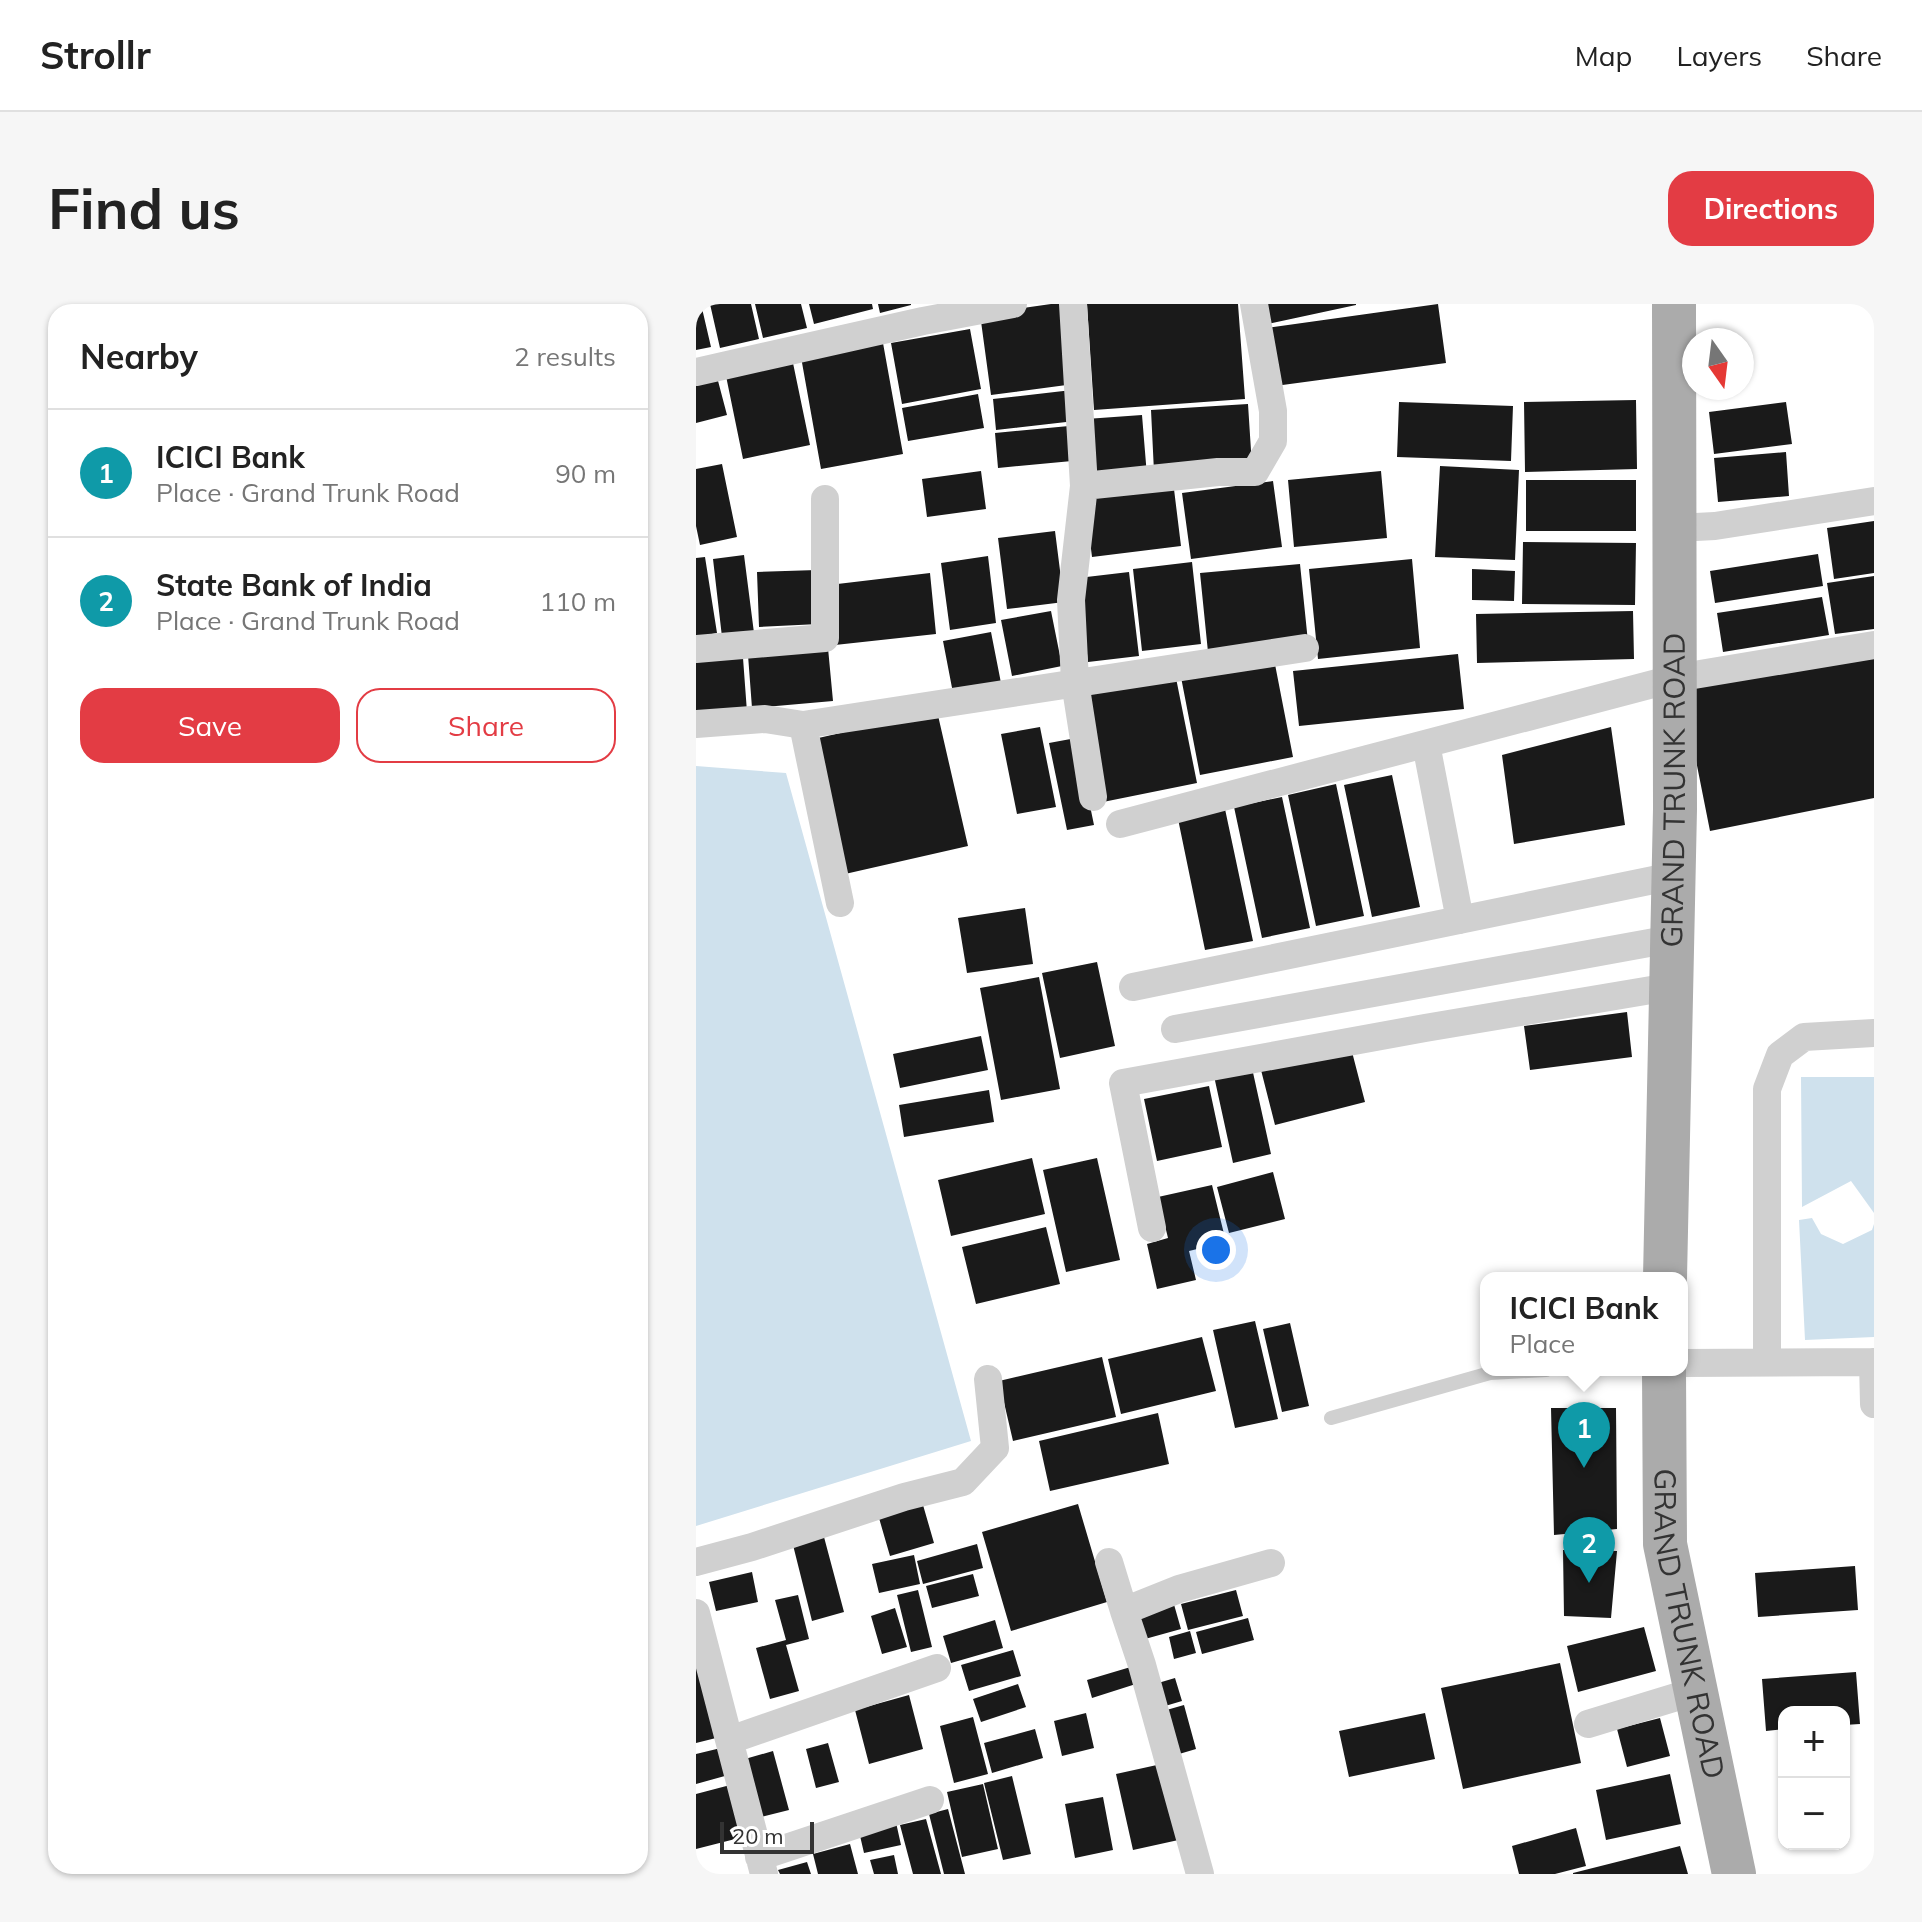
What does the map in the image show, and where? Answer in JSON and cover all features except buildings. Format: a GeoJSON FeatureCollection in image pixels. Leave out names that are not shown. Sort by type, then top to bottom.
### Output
{"type":"FeatureCollection","features":[{"type":"Feature","properties":{"kind":"main road","name":"GRAND TRUNK ROAD"},"geometry":{"type":"LineString","coordinates":[[1665,1272],[1676,678],[1674,304]]}},
{"type":"Feature","properties":{"kind":"main road","name":"GRAND TRUNK ROAD"},"geometry":{"type":"LineString","coordinates":[[1664,1376],[1665,1544],[1734,1874]]}},
{"type":"Feature","properties":{"kind":"street"},"geometry":{"type":"LineString","coordinates":[[696,372],[1013,304]]}},
{"type":"Feature","properties":{"kind":"street"},"geometry":{"type":"LineString","coordinates":[[1073,304],[1084,486],[1071,600],[1075,682],[1093,797]]}},
{"type":"Feature","properties":{"kind":"street"},"geometry":{"type":"LineString","coordinates":[[1084,486],[1218,472],[1255,472],[1273,441],[1273,411],[1254,304]]}},
{"type":"Feature","properties":{"kind":"street"},"geometry":{"type":"LineString","coordinates":[[696,649],[825,638],[825,499]]}},
{"type":"Feature","properties":{"kind":"street"},"geometry":{"type":"LineString","coordinates":[[1676,528],[1715,526],[1874,501]]}},
{"type":"Feature","properties":{"kind":"street"},"geometry":{"type":"LineString","coordinates":[[1120,824],[1676,678],[1874,645]]}},
{"type":"Feature","properties":{"kind":"street"},"geometry":{"type":"LineString","coordinates":[[696,724],[765,719],[803,725],[1305,648]]}},
{"type":"Feature","properties":{"kind":"street"},"geometry":{"type":"LineString","coordinates":[[803,725],[840,903]]}},
{"type":"Feature","properties":{"kind":"street"},"geometry":{"type":"LineString","coordinates":[[1426,744],[1460,920]]}},
{"type":"Feature","properties":{"kind":"street"},"geometry":{"type":"LineString","coordinates":[[1133,987],[1673,876]]}},
{"type":"Feature","properties":{"kind":"street"},"geometry":{"type":"LineString","coordinates":[[1175,1029],[1671,939]]}},
{"type":"Feature","properties":{"kind":"street"},"geometry":{"type":"LineString","coordinates":[[1152,1228],[1123,1083],[1669,987]]}},
{"type":"Feature","properties":{"kind":"street"},"geometry":{"type":"LineString","coordinates":[[1767,1362],[1767,1089],[1780,1055],[1804,1037],[1874,1033]]}},
{"type":"Feature","properties":{"kind":"street"},"geometry":{"type":"LineString","coordinates":[[1688,1363],[1873,1362],[1874,1404]]}},
{"type":"Feature","properties":{"kind":"street"},"geometry":{"type":"LineString","coordinates":[[696,1562],[904,1497],[963,1482],[995,1448],[988,1379]]}},
{"type":"Feature","properties":{"kind":"street"},"geometry":{"type":"LineString","coordinates":[[1109,1562],[1142,1665],[1200,1874]]}},
{"type":"Feature","properties":{"kind":"street"},"geometry":{"type":"LineString","coordinates":[[1124,1611],[1179,1589],[1271,1563]]}},
{"type":"Feature","properties":{"kind":"street"},"geometry":{"type":"LineString","coordinates":[[696,1613],[762,1865],[930,1800]]}},
{"type":"Feature","properties":{"kind":"street"},"geometry":{"type":"LineString","coordinates":[[730,1740],[937,1668]]}},
{"type":"Feature","properties":{"kind":"street"},"geometry":{"type":"LineString","coordinates":[[1588,1724],[1696,1691]]}},
{"type":"Feature","properties":{"kind":"lane"},"geometry":{"type":"LineString","coordinates":[[1331,1418],[1480,1376]]}},
{"type":"Feature","properties":{"kind":"water"},"geometry":{"type":"Polygon","coordinates":[[[696,766],[786,773],[971,1441],[696,1526],[696,766]]]}},
{"type":"Feature","properties":{"kind":"water"},"geometry":{"type":"Polygon","coordinates":[[[1801,1077],[1874,1077],[1874,1213],[1851,1181],[1802,1207],[1801,1077]]]}},
{"type":"Feature","properties":{"kind":"water"},"geometry":{"type":"Polygon","coordinates":[[[1812,1218],[1821,1234],[1843,1244],[1872,1230],[1874,1224],[1874,1337],[1805,1340],[1799,1220],[1812,1218]]]}},
{"type":"Feature","properties":{"kind":"place","name":"ICICI Bank"},"geometry":{"type":"Point","coordinates":[1584,1468]}},
{"type":"Feature","properties":{"kind":"place","name":"State Bank of India"},"geometry":{"type":"Point","coordinates":[1589,1583]}}]}
